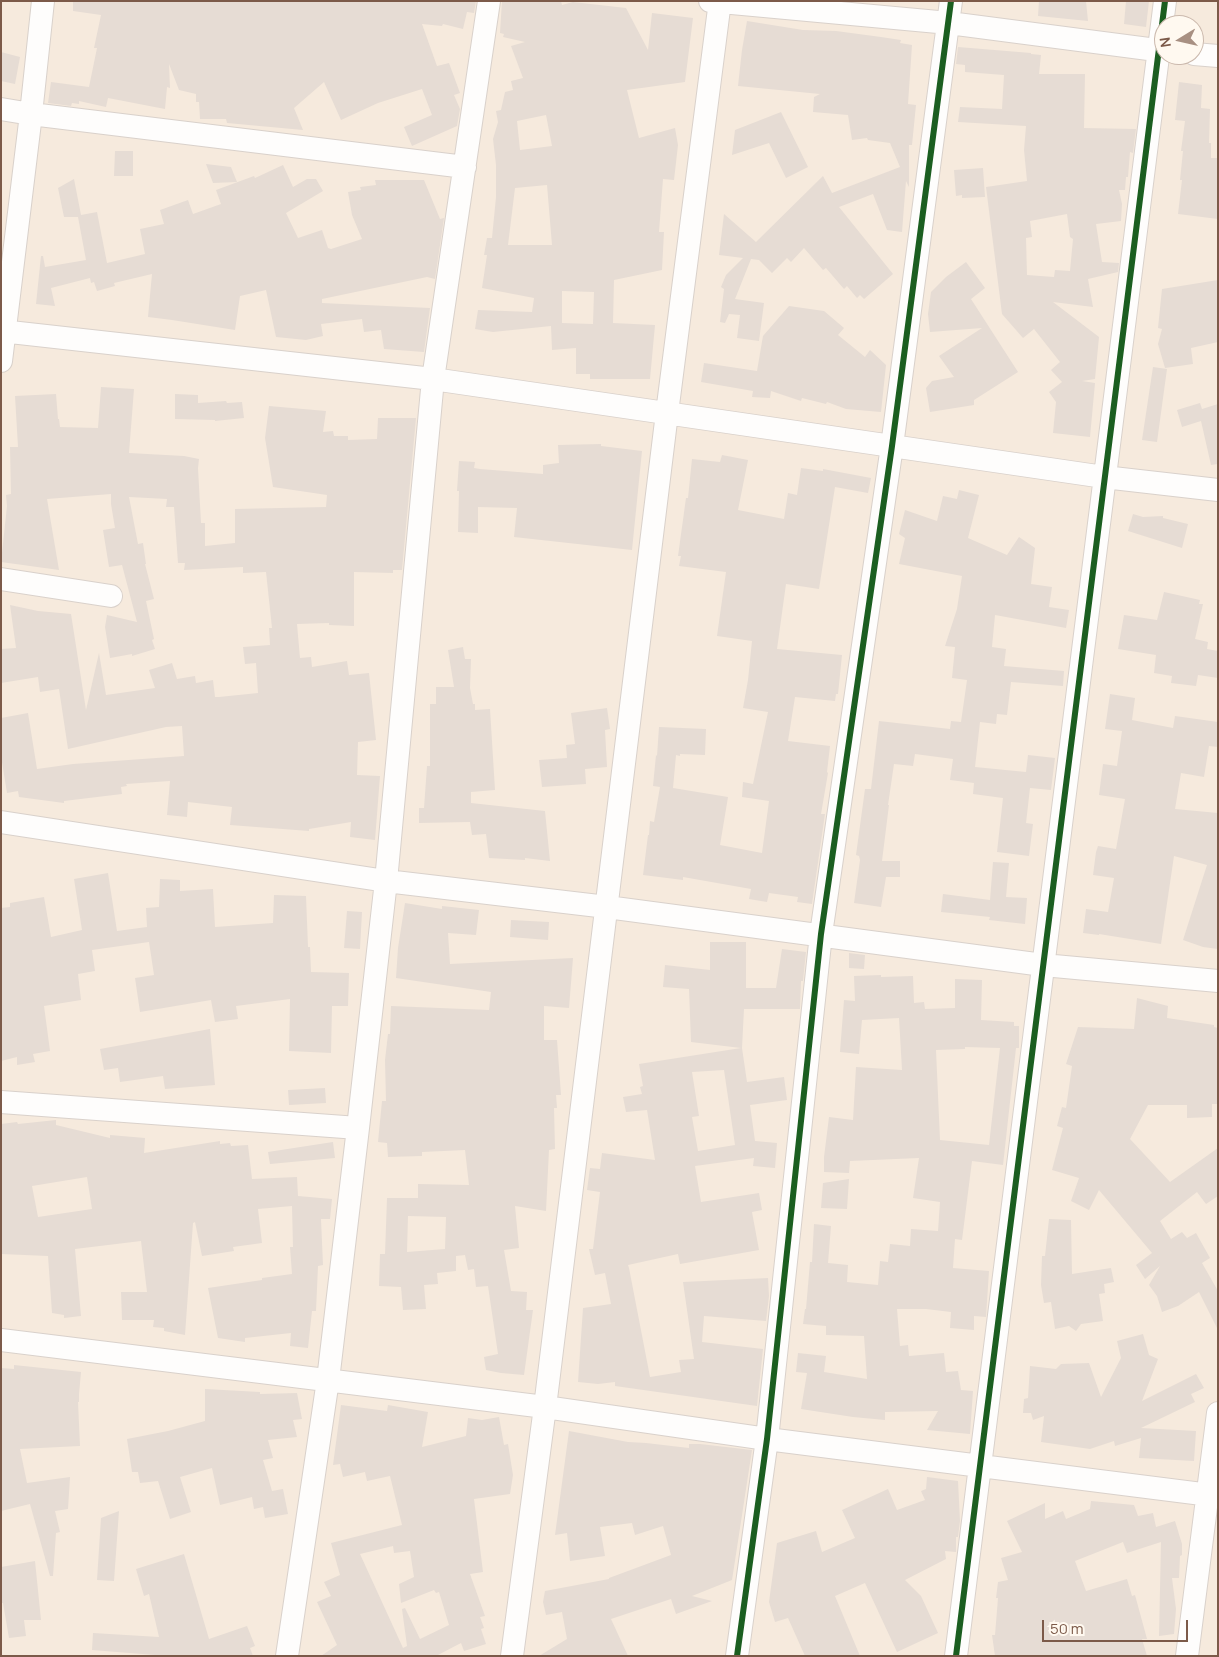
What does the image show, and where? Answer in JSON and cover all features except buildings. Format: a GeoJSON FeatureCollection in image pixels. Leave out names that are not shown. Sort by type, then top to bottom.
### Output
{"type":"FeatureCollection","features":[{"type":"Feature","properties":{"kind":"street"},"geometry":{"type":"LineString","coordinates":[[1,361],[43,1]]}},
{"type":"Feature","properties":{"kind":"street"},"geometry":{"type":"LineString","coordinates":[[287,1656],[328,1380],[358,1128],[386,881],[433,379],[489,1]]}},
{"type":"Feature","properties":{"kind":"street"},"geometry":{"type":"LineString","coordinates":[[1164,15],[1165,1]]}},
{"type":"Feature","properties":{"kind":"street"},"geometry":{"type":"LineString","coordinates":[[512,1656],[607,907],[716,2],[950,12],[1154,50]]}},
{"type":"Feature","properties":{"kind":"street"},"geometry":{"type":"LineString","coordinates":[[737,1656],[767,1439],[821,934],[892,446],[950,12]]}},
{"type":"Feature","properties":{"kind":"street"},"geometry":{"type":"LineString","coordinates":[[1204,55],[1218,56]]}},
{"type":"Feature","properties":{"kind":"street"},"geometry":{"type":"LineString","coordinates":[[956,1656],[1104,477],[1160,65]]}},
{"type":"Feature","properties":{"kind":"street"},"geometry":{"type":"LineString","coordinates":[[1,109],[465,167]]}},
{"type":"Feature","properties":{"kind":"street"},"geometry":{"type":"LineString","coordinates":[[3,331],[433,379],[1104,477],[1218,490]]}},
{"type":"Feature","properties":{"kind":"street"},"geometry":{"type":"LineString","coordinates":[[1,579],[111,596]]}},
{"type":"Feature","properties":{"kind":"street"},"geometry":{"type":"LineString","coordinates":[[1,822],[386,881],[821,934],[1043,965],[1218,981]]}},
{"type":"Feature","properties":{"kind":"street"},"geometry":{"type":"LineString","coordinates":[[1,1102],[358,1128]]}},
{"type":"Feature","properties":{"kind":"street"},"geometry":{"type":"LineString","coordinates":[[1,1340],[545,1407],[767,1439],[1213,1496]]}},
{"type":"Feature","properties":{"kind":"street"},"geometry":{"type":"LineString","coordinates":[[1187,1656],[1213,1496],[1218,1413]]}},
{"type":"Feature","properties":{"kind":"shaded area"},"geometry":{"type":"Polygon","coordinates":[[[1,1],[1218,1],[1218,1656],[1,1656],[1,1]]]}},
{"type":"Feature","properties":{"kind":"cycle path"},"geometry":{"type":"LineString","coordinates":[[737,1656],[767,1439],[821,934],[892,446],[951,1]]}},
{"type":"Feature","properties":{"kind":"cycle path"},"geometry":{"type":"LineString","coordinates":[[956,1656],[1165,1]]}}]}
